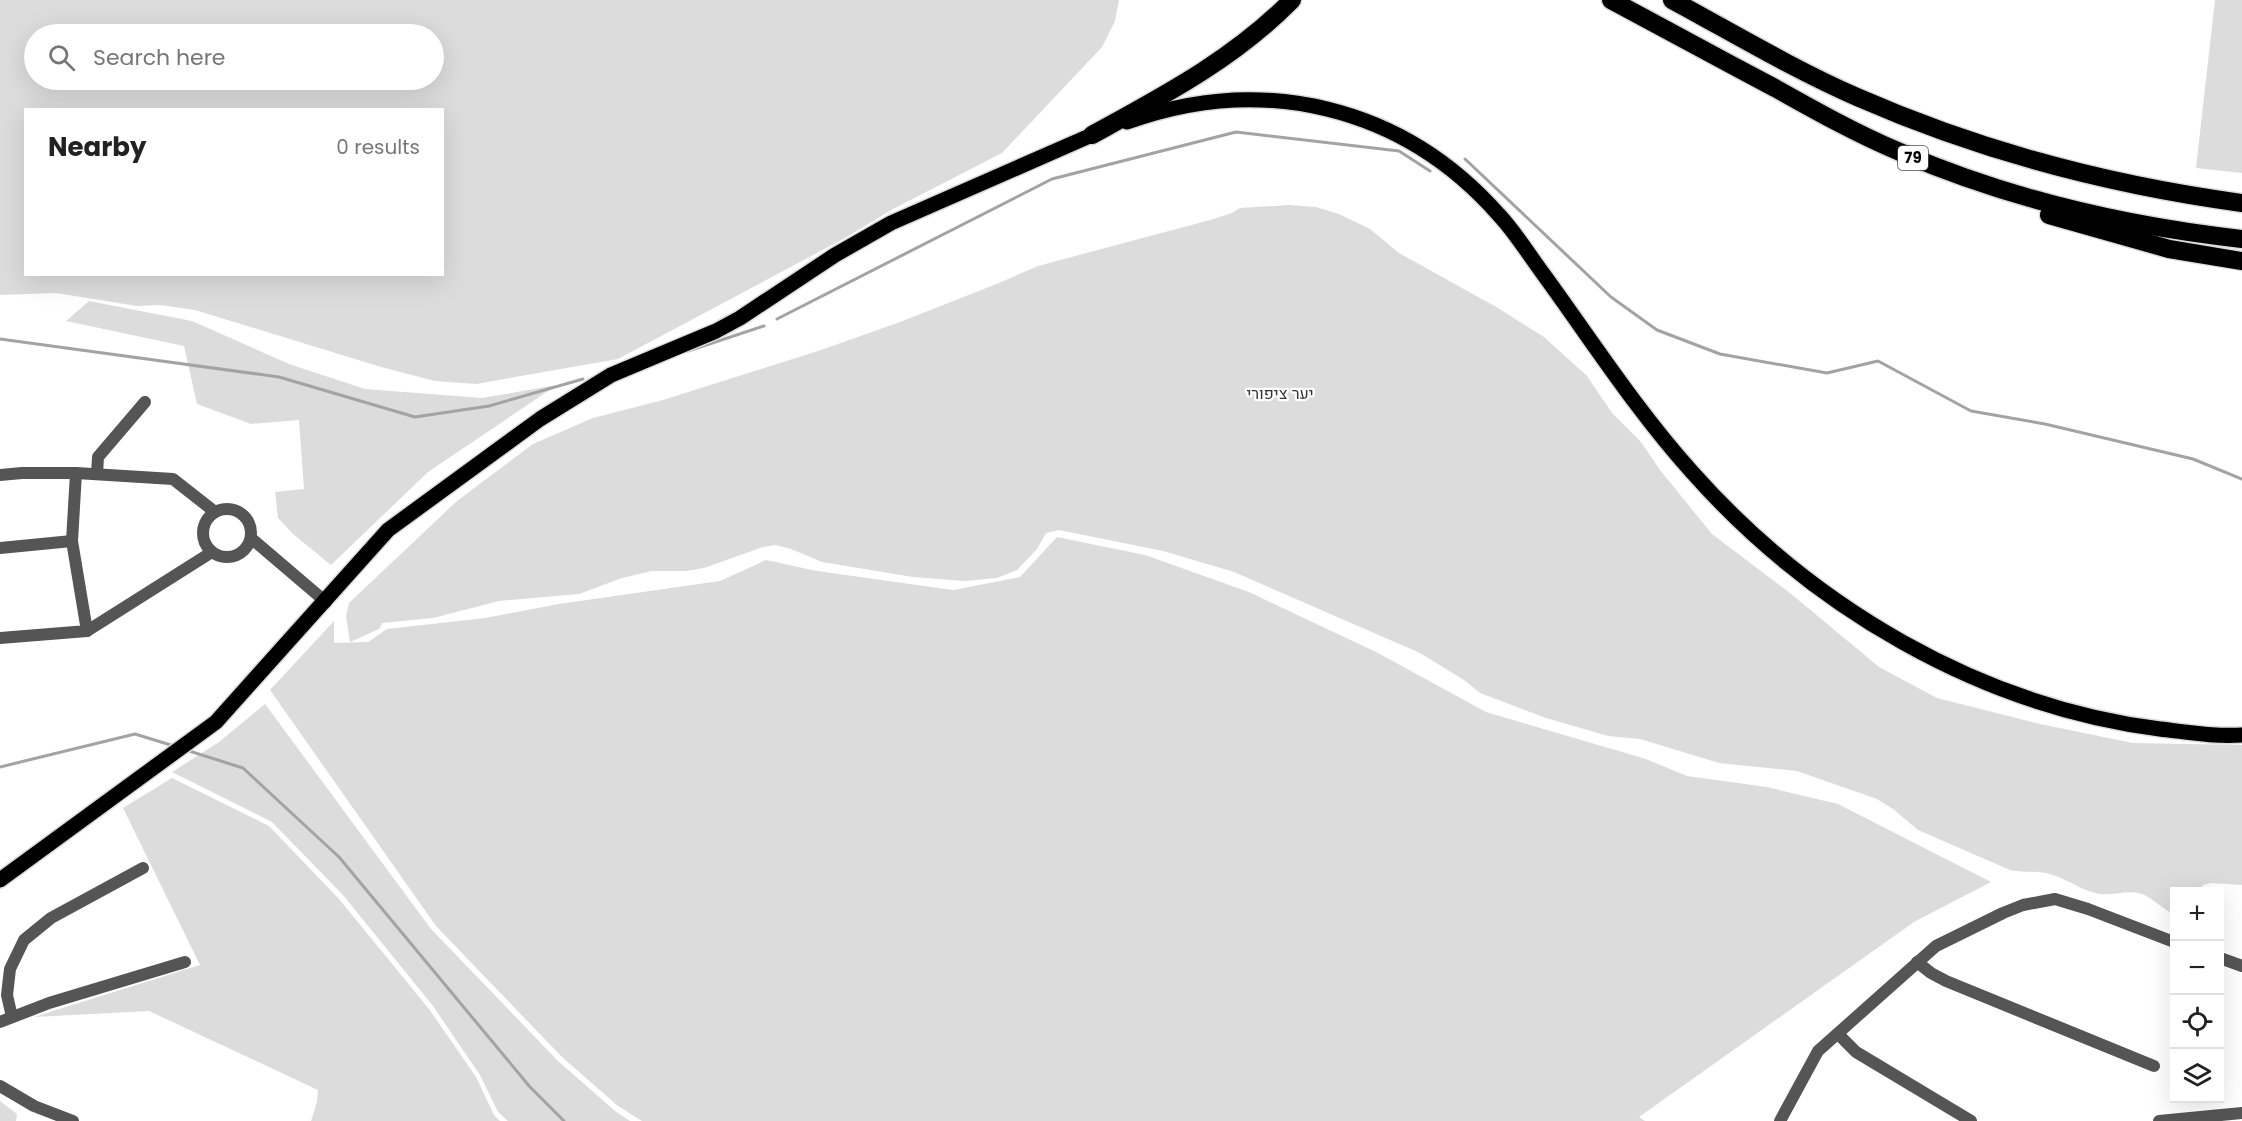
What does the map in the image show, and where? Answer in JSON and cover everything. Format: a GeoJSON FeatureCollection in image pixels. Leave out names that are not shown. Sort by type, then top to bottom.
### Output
{"type":"FeatureCollection","features":[{"type":"Feature","properties":{"kind":"highway"},"geometry":{"type":"LineString","coordinates":[[1092,135],[1206,70],[1260,31],[1292,0]]}},
{"type":"Feature","properties":{"kind":"highway","name":"79"},"geometry":{"type":"LineString","coordinates":[[1611,0],[1826,116],[1898,152],[1939,168],[2058,207],[2138,225],[2242,239]]}},
{"type":"Feature","properties":{"kind":"highway","name":"79"},"geometry":{"type":"LineString","coordinates":[[1672,0],[1798,68],[1913,120],[2033,161],[2148,188],[2242,203]]}},
{"type":"Feature","properties":{"kind":"highway"},"geometry":{"type":"LineString","coordinates":[[1826,116],[1902,162],[1988,196],[2075,224],[2169,249],[2242,261]]}},
{"type":"Feature","properties":{"kind":"highway"},"geometry":{"type":"LineString","coordinates":[[2148,188],[2242,196]]}},
{"type":"Feature","properties":{"kind":"main road"},"geometry":{"type":"LineString","coordinates":[[0,880],[216,722],[326,602],[388,530],[540,418],[611,375],[724,327],[835,255],[891,223],[1092,135],[1132,120],[1200,103],[1230,99],[1271,99],[1346,113],[1407,139],[1457,172],[1500,215],[1647,418],[1692,472],[1761,540],[1846,607],[1900,641],[1986,684],[2042,704],[2142,727],[2230,736],[2242,735]]}},
{"type":"Feature","properties":{"kind":"main road"},"geometry":{"type":"LineString","coordinates":[[0,872],[25,861]]}},
{"type":"Feature","properties":{"kind":"street"},"geometry":{"type":"LineString","coordinates":[[97,474],[98,457],[145,402]]}},
{"type":"Feature","properties":{"kind":"street"},"geometry":{"type":"LineString","coordinates":[[0,476],[22,473],[76,473],[173,479],[215,512]]}},
{"type":"Feature","properties":{"kind":"street"},"geometry":{"type":"LineString","coordinates":[[76,473],[72,541],[87,631]]}},
{"type":"Feature","properties":{"kind":"street"},"geometry":{"type":"LineString","coordinates":[[230,509],[244,516],[249,522],[251,538],[243,552],[236,556],[219,556],[207,546],[202,531],[208,517],[215,512],[230,509]]}},
{"type":"Feature","properties":{"kind":"street"},"geometry":{"type":"LineString","coordinates":[[251,538],[326,602]]}},
{"type":"Feature","properties":{"kind":"street"},"geometry":{"type":"LineString","coordinates":[[0,548],[72,541]]}},
{"type":"Feature","properties":{"kind":"street"},"geometry":{"type":"LineString","coordinates":[[0,638],[87,631],[212,552]]}},
{"type":"Feature","properties":{"kind":"street"},"geometry":{"type":"LineString","coordinates":[[12,1017],[7,995],[10,969],[24,940],[51,918],[143,868]]}},
{"type":"Feature","properties":{"kind":"street"},"geometry":{"type":"LineString","coordinates":[[1780,1121],[1813,1058],[1917,962],[1936,946],[1953,936],[2004,913],[2041,900],[2055,899],[2172,941]]}},
{"type":"Feature","properties":{"kind":"street"},"geometry":{"type":"LineString","coordinates":[[2224,959],[2242,966]]}},
{"type":"Feature","properties":{"kind":"street"},"geometry":{"type":"LineString","coordinates":[[0,1022],[49,1003],[185,962]]}},
{"type":"Feature","properties":{"kind":"street"},"geometry":{"type":"LineString","coordinates":[[1917,962],[1946,981],[2154,1066]]}},
{"type":"Feature","properties":{"kind":"street"},"geometry":{"type":"LineString","coordinates":[[1838,1034],[1856,1052],[1971,1121]]}},
{"type":"Feature","properties":{"kind":"street"},"geometry":{"type":"LineString","coordinates":[[0,1086],[34,1106],[73,1121]]}},
{"type":"Feature","properties":{"kind":"street"},"geometry":{"type":"LineString","coordinates":[[2159,1121],[2242,1113]]}},
{"type":"Feature","properties":{"kind":"green space"},"geometry":{"type":"Polygon","coordinates":[[[0,0],[1119,0],[1115,21],[1102,47],[1002,153],[893,209],[845,238],[618,359],[476,384],[435,381],[381,367],[195,310],[160,305],[137,306],[56,293],[0,295],[0,0]]]}},
{"type":"Feature","properties":{"kind":"green space"},"geometry":{"type":"Polygon","coordinates":[[[2215,0],[2242,0],[2242,173],[2196,168],[2215,0]]]}},
{"type":"Feature","properties":{"kind":"green space","name":"יער ציפורי"},"geometry":{"type":"Polygon","coordinates":[[[1289,205],[1316,207],[1339,214],[1370,229],[1399,253],[1498,308],[1544,337],[1587,376],[1612,413],[1641,442],[1660,470],[1712,534],[1790,593],[1879,667],[1937,698],[2040,724],[2133,743],[2242,745],[2242,885],[2211,883],[2202,887],[2170,887],[2170,912],[2142,894],[2132,892],[2100,894],[2050,874],[2010,870],[1918,830],[1877,799],[1797,771],[1719,763],[1640,739],[1608,736],[1546,718],[1480,693],[1464,680],[1420,653],[1234,572],[1163,551],[1059,530],[1046,533],[1037,549],[1017,570],[997,578],[965,581],[913,577],[822,562],[775,545],[704,568],[686,571],[652,571],[622,578],[579,594],[499,601],[433,618],[382,623],[379,629],[350,642],[346,616],[349,603],[457,501],[533,444],[593,418],[663,400],[821,350],[900,322],[1038,266],[1210,220],[1240,208],[1289,205]]]}},
{"type":"Feature","properties":{"kind":"green space"},"geometry":{"type":"Polygon","coordinates":[[[89,301],[192,321],[289,364],[365,389],[482,398],[557,385],[428,472],[331,565],[293,534],[278,518],[275,492],[304,489],[299,420],[251,424],[197,404],[184,346],[66,321],[89,301]]]}},
{"type":"Feature","properties":{"kind":"green space"},"geometry":{"type":"Polygon","coordinates":[[[1057,537],[1145,555],[1249,592],[1378,653],[1486,712],[1646,759],[1687,776],[1767,787],[1838,804],[1991,882],[1914,922],[1639,1117],[1645,1121],[642,1121],[618,1106],[562,1057],[436,926],[270,690],[334,621],[334,643],[368,642],[387,629],[485,618],[559,604],[720,581],[766,560],[817,571],[953,590],[1020,577],[1057,537]]]}},
{"type":"Feature","properties":{"kind":"green space"},"geometry":{"type":"Polygon","coordinates":[[[265,704],[431,929],[558,1061],[615,1111],[630,1121],[508,1121],[498,1112],[480,1075],[433,1006],[343,895],[272,822],[172,772],[219,742],[265,704]]]}},
{"type":"Feature","properties":{"kind":"green space"},"geometry":{"type":"Polygon","coordinates":[[[172,778],[269,826],[339,899],[429,1009],[476,1077],[494,1115],[500,1121],[311,1121],[318,1090],[149,1011],[34,1017],[200,965],[123,808],[172,778]]]}},
{"type":"Feature","properties":{"kind":"green space"},"geometry":{"type":"Polygon","coordinates":[[[0,1101],[17,1114],[16,1121],[0,1121],[0,1101]]]}},
{"type":"Feature","properties":{"kind":"waterway"},"geometry":{"type":"LineString","coordinates":[[777,319],[1052,179],[1236,132],[1399,151],[1430,171]]}},
{"type":"Feature","properties":{"kind":"waterway"},"geometry":{"type":"LineString","coordinates":[[1465,159],[1611,297],[1657,330],[1720,354],[1827,373],[1878,361],[1971,411],[2045,424],[2193,459],[2242,479]]}},
{"type":"Feature","properties":{"kind":"waterway"},"geometry":{"type":"LineString","coordinates":[[688,351],[764,326]]}},
{"type":"Feature","properties":{"kind":"waterway"},"geometry":{"type":"LineString","coordinates":[[0,339],[279,377],[415,417],[489,406],[583,379]]}},
{"type":"Feature","properties":{"kind":"waterway"},"geometry":{"type":"LineString","coordinates":[[0,767],[135,734],[174,746]]}},
{"type":"Feature","properties":{"kind":"waterway"},"geometry":{"type":"LineString","coordinates":[[186,750],[243,768],[339,857],[530,1087],[564,1121]]}}]}
